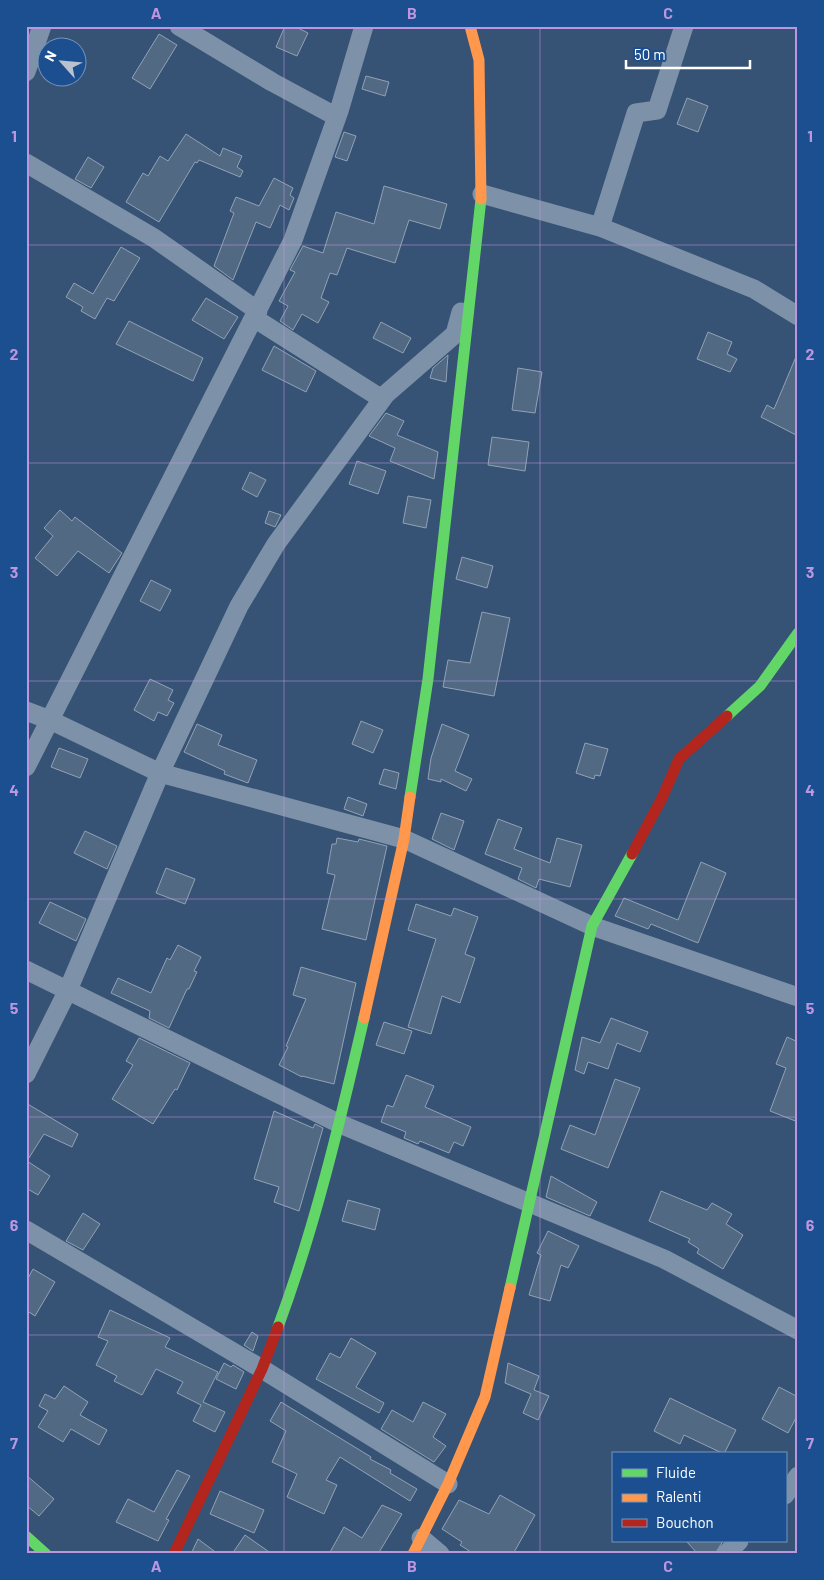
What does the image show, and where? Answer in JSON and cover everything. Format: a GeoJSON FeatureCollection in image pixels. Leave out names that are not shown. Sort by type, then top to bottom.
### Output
{"type":"FeatureCollection","features":[{"type":"Feature","properties":{"kind":"street"},"geometry":{"type":"LineString","coordinates":[[26,72],[42,26]]}},
{"type":"Feature","properties":{"kind":"street"},"geometry":{"type":"LineString","coordinates":[[179,26],[272,82],[337,117]]}},
{"type":"Feature","properties":{"kind":"street"},"geometry":{"type":"LineString","coordinates":[[26,767],[293,240],[337,117],[364,26]]}},
{"type":"Feature","properties":{"kind":"street"},"geometry":{"type":"LineString","coordinates":[[174,1554],[262,1369],[294,1284],[340,1124],[404,839],[428,679],[482,194],[479,60],[470,26]]}},
{"type":"Feature","properties":{"kind":"street"},"geometry":{"type":"LineString","coordinates":[[600,227],[636,113],[657,110],[684,26]]}},
{"type":"Feature","properties":{"kind":"street"},"geometry":{"type":"LineString","coordinates":[[26,162],[154,238],[256,314],[382,399]]}},
{"type":"Feature","properties":{"kind":"street"},"geometry":{"type":"LineString","coordinates":[[482,194],[600,227],[754,289],[798,316]]}},
{"type":"Feature","properties":{"kind":"street"},"geometry":{"type":"LineString","coordinates":[[26,1074],[68,990],[160,773],[239,606],[276,544],[382,399],[455,334],[475,258]]}},
{"type":"Feature","properties":{"kind":"street"},"geometry":{"type":"LineString","coordinates":[[440,1554],[417,1546],[448,1484],[485,1397],[592,926],[662,798],[679,759],[760,686],[798,633]]}},
{"type":"Feature","properties":{"kind":"street"},"geometry":{"type":"LineString","coordinates":[[26,711],[50,720],[160,773],[404,839],[592,926],[798,996]]}},
{"type":"Feature","properties":{"kind":"street"},"geometry":{"type":"LineString","coordinates":[[26,970],[340,1124],[664,1259],[798,1330]]}},
{"type":"Feature","properties":{"kind":"street"},"geometry":{"type":"LineString","coordinates":[[26,1230],[262,1369],[448,1484]]}},
{"type":"Feature","properties":{"kind":"street"},"geometry":{"type":"LineString","coordinates":[[786,1494],[798,1476]]}},
{"type":"Feature","properties":{"kind":"street"},"geometry":{"type":"LineString","coordinates":[[26,1536],[46,1554]]}},
{"type":"Feature","properties":{"kind":"street"},"geometry":{"type":"LineString","coordinates":[[726,1554],[738,1542]]}},
{"type":"Feature","properties":{"kind":"building"},"geometry":{"type":"Polygon","coordinates":[[[285,26],[294,26],[308,33],[297,56],[276,47],[285,26]]]}},
{"type":"Feature","properties":{"kind":"building"},"geometry":{"type":"Polygon","coordinates":[[[159,34],[177,45],[150,89],[132,78],[159,34]]]}},
{"type":"Feature","properties":{"kind":"building"},"geometry":{"type":"Polygon","coordinates":[[[366,76],[389,82],[385,96],[362,89],[366,76]]]}},
{"type":"Feature","properties":{"kind":"building"},"geometry":{"type":"Polygon","coordinates":[[[687,98],[708,106],[698,132],[677,124],[687,98]]]}},
{"type":"Feature","properties":{"kind":"building"},"geometry":{"type":"Polygon","coordinates":[[[344,132],[356,136],[347,161],[335,157],[344,132]]]}},
{"type":"Feature","properties":{"kind":"building"},"geometry":{"type":"Polygon","coordinates":[[[186,134],[220,156],[223,148],[242,156],[237,167],[243,171],[240,177],[199,160],[197,163],[195,162],[159,222],[126,202],[143,173],[148,176],[160,156],[168,161],[186,134]]]}},
{"type":"Feature","properties":{"kind":"building"},"geometry":{"type":"Polygon","coordinates":[[[88,157],[104,167],[91,188],[75,179],[88,157]]]}},
{"type":"Feature","properties":{"kind":"building"},"geometry":{"type":"Polygon","coordinates":[[[274,178],[293,188],[290,195],[294,198],[289,210],[280,205],[270,228],[256,222],[233,280],[214,266],[234,213],[230,211],[236,197],[259,206],[274,178]]]}},
{"type":"Feature","properties":{"kind":"building"},"geometry":{"type":"Polygon","coordinates":[[[384,186],[447,204],[440,229],[409,220],[395,263],[347,248],[337,275],[330,273],[321,298],[329,302],[318,323],[302,314],[293,330],[280,321],[288,306],[279,301],[295,272],[290,270],[303,246],[323,253],[336,212],[374,224],[384,186]]]}},
{"type":"Feature","properties":{"kind":"building"},"geometry":{"type":"Polygon","coordinates":[[[121,247],[140,258],[114,301],[107,298],[95,319],[81,311],[83,307],[66,297],[74,283],[93,294],[121,247]]]}},
{"type":"Feature","properties":{"kind":"building"},"geometry":{"type":"Polygon","coordinates":[[[206,298],[238,317],[224,339],[192,320],[206,298]]]}},
{"type":"Feature","properties":{"kind":"building"},"geometry":{"type":"Polygon","coordinates":[[[129,321],[203,358],[193,381],[116,344],[129,321]]]}},
{"type":"Feature","properties":{"kind":"building"},"geometry":{"type":"Polygon","coordinates":[[[381,322],[411,338],[403,353],[373,338],[381,322]]]}},
{"type":"Feature","properties":{"kind":"building"},"geometry":{"type":"Polygon","coordinates":[[[708,332],[732,342],[727,354],[737,359],[730,372],[697,359],[708,332]]]}},
{"type":"Feature","properties":{"kind":"building"},"geometry":{"type":"Polygon","coordinates":[[[274,346],[316,371],[306,392],[262,370],[274,346]]]}},
{"type":"Feature","properties":{"kind":"building"},"geometry":{"type":"Polygon","coordinates":[[[798,352],[798,436],[761,417],[767,405],[774,409],[798,352]]]}},
{"type":"Feature","properties":{"kind":"building"},"geometry":{"type":"Polygon","coordinates":[[[448,355],[446,382],[430,378],[433,368],[448,355]]]}},
{"type":"Feature","properties":{"kind":"building"},"geometry":{"type":"Polygon","coordinates":[[[518,368],[542,372],[535,413],[512,410],[518,368]]]}},
{"type":"Feature","properties":{"kind":"building"},"geometry":{"type":"Polygon","coordinates":[[[386,413],[404,421],[397,435],[438,452],[434,479],[390,461],[395,448],[369,436],[386,413]]]}},
{"type":"Feature","properties":{"kind":"building"},"geometry":{"type":"Polygon","coordinates":[[[492,437],[529,442],[525,471],[488,465],[492,437]]]}},
{"type":"Feature","properties":{"kind":"building"},"geometry":{"type":"Polygon","coordinates":[[[357,461],[386,471],[378,494],[349,484],[357,461]]]}},
{"type":"Feature","properties":{"kind":"building"},"geometry":{"type":"Polygon","coordinates":[[[250,472],[266,480],[257,497],[242,489],[250,472]]]}},
{"type":"Feature","properties":{"kind":"building"},"geometry":{"type":"Polygon","coordinates":[[[408,496],[431,500],[426,528],[403,523],[408,496]]]}},
{"type":"Feature","properties":{"kind":"building"},"geometry":{"type":"Polygon","coordinates":[[[60,510],[72,521],[75,517],[122,553],[109,573],[78,551],[57,576],[35,558],[53,536],[44,528],[60,510]]]}},
{"type":"Feature","properties":{"kind":"building"},"geometry":{"type":"Polygon","coordinates":[[[269,511],[281,515],[275,527],[265,523],[269,511]]]}},
{"type":"Feature","properties":{"kind":"building"},"geometry":{"type":"Polygon","coordinates":[[[462,557],[493,566],[487,588],[456,579],[462,557]]]}},
{"type":"Feature","properties":{"kind":"building"},"geometry":{"type":"Polygon","coordinates":[[[151,580],[171,590],[160,611],[140,601],[151,580]]]}},
{"type":"Feature","properties":{"kind":"building"},"geometry":{"type":"Polygon","coordinates":[[[482,612],[510,618],[494,696],[443,687],[448,660],[470,663],[482,612]]]}},
{"type":"Feature","properties":{"kind":"building"},"geometry":{"type":"Polygon","coordinates":[[[150,679],[173,690],[168,700],[174,703],[167,716],[158,712],[154,721],[134,710],[150,679]]]}},
{"type":"Feature","properties":{"kind":"building"},"geometry":{"type":"Polygon","coordinates":[[[361,721],[383,730],[373,753],[352,744],[361,721]]]}},
{"type":"Feature","properties":{"kind":"building"},"geometry":{"type":"Polygon","coordinates":[[[197,724],[222,735],[218,745],[257,760],[248,783],[224,774],[225,771],[184,752],[197,724]]]}},
{"type":"Feature","properties":{"kind":"building"},"geometry":{"type":"Polygon","coordinates":[[[442,724],[469,735],[455,771],[472,779],[466,791],[441,779],[441,782],[428,779],[431,758],[442,724]]]}},
{"type":"Feature","properties":{"kind":"building"},"geometry":{"type":"Polygon","coordinates":[[[585,743],[608,749],[600,776],[595,775],[594,779],[576,773],[585,743]]]}},
{"type":"Feature","properties":{"kind":"building"},"geometry":{"type":"Polygon","coordinates":[[[59,748],[88,759],[80,778],[51,767],[59,748]]]}},
{"type":"Feature","properties":{"kind":"building"},"geometry":{"type":"Polygon","coordinates":[[[384,769],[399,773],[396,789],[379,784],[384,769]]]}},
{"type":"Feature","properties":{"kind":"building"},"geometry":{"type":"Polygon","coordinates":[[[348,797],[367,804],[363,816],[344,809],[348,797]]]}},
{"type":"Feature","properties":{"kind":"building"},"geometry":{"type":"Polygon","coordinates":[[[441,813],[464,821],[454,850],[432,839],[441,813]]]}},
{"type":"Feature","properties":{"kind":"building"},"geometry":{"type":"Polygon","coordinates":[[[498,819],[522,828],[514,849],[550,863],[557,838],[582,845],[570,887],[539,879],[536,888],[518,879],[522,868],[485,854],[498,819]]]}},
{"type":"Feature","properties":{"kind":"building"},"geometry":{"type":"Polygon","coordinates":[[[85,831],[117,846],[107,869],[74,853],[85,831]]]}},
{"type":"Feature","properties":{"kind":"building"},"geometry":{"type":"Polygon","coordinates":[[[337,838],[358,842],[359,839],[387,846],[366,940],[322,929],[335,875],[327,873],[332,844],[336,844],[337,838]]]}},
{"type":"Feature","properties":{"kind":"building"},"geometry":{"type":"Polygon","coordinates":[[[701,862],[726,873],[698,943],[651,924],[648,929],[615,916],[624,898],[678,920],[701,862]]]}},
{"type":"Feature","properties":{"kind":"building"},"geometry":{"type":"Polygon","coordinates":[[[166,868],[195,879],[185,904],[156,893],[166,868]]]}},
{"type":"Feature","properties":{"kind":"building"},"geometry":{"type":"Polygon","coordinates":[[[50,902],[86,919],[76,941],[39,923],[50,902]]]}},
{"type":"Feature","properties":{"kind":"building"},"geometry":{"type":"Polygon","coordinates":[[[416,904],[451,916],[454,908],[478,917],[465,954],[475,958],[460,1003],[442,996],[431,1034],[408,1027],[436,939],[408,930],[416,904]]]}},
{"type":"Feature","properties":{"kind":"building"},"geometry":{"type":"Polygon","coordinates":[[[178,945],[201,957],[194,971],[197,972],[169,1028],[149,1018],[150,1011],[111,993],[118,978],[151,993],[167,958],[170,960],[178,945]]]}},
{"type":"Feature","properties":{"kind":"building"},"geometry":{"type":"Polygon","coordinates":[[[301,967],[356,983],[334,1084],[302,1077],[279,1065],[288,1047],[286,1046],[306,999],[293,995],[301,967]]]}},
{"type":"Feature","properties":{"kind":"building"},"geometry":{"type":"Polygon","coordinates":[[[611,1018],[648,1032],[640,1052],[617,1043],[608,1069],[588,1062],[584,1074],[575,1070],[582,1037],[600,1043],[611,1018]]]}},
{"type":"Feature","properties":{"kind":"building"},"geometry":{"type":"Polygon","coordinates":[[[384,1022],[412,1031],[404,1054],[376,1045],[384,1022]]]}},
{"type":"Feature","properties":{"kind":"building"},"geometry":{"type":"Polygon","coordinates":[[[787,1037],[798,1042],[798,1122],[770,1111],[786,1068],[776,1064],[787,1037]]]}},
{"type":"Feature","properties":{"kind":"building"},"geometry":{"type":"Polygon","coordinates":[[[139,1038],[190,1063],[177,1090],[175,1089],[153,1124],[112,1099],[133,1065],[126,1061],[139,1038]]]}},
{"type":"Feature","properties":{"kind":"building"},"geometry":{"type":"Polygon","coordinates":[[[406,1075],[434,1086],[425,1107],[471,1127],[463,1146],[454,1142],[449,1153],[420,1141],[418,1144],[404,1138],[406,1132],[381,1122],[387,1105],[393,1107],[406,1075]]]}},
{"type":"Feature","properties":{"kind":"building"},"geometry":{"type":"Polygon","coordinates":[[[615,1079],[640,1088],[608,1168],[561,1149],[570,1125],[595,1135],[615,1079]]]}},
{"type":"Feature","properties":{"kind":"building"},"geometry":{"type":"Polygon","coordinates":[[[26,1103],[78,1134],[72,1147],[44,1134],[27,1161],[50,1176],[38,1195],[26,1188],[26,1103]]]}},
{"type":"Feature","properties":{"kind":"building"},"geometry":{"type":"Polygon","coordinates":[[[274,1111],[313,1128],[315,1124],[323,1128],[299,1211],[274,1202],[279,1187],[254,1179],[274,1111]]]}},
{"type":"Feature","properties":{"kind":"building"},"geometry":{"type":"Polygon","coordinates":[[[551,1176],[597,1202],[590,1216],[546,1197],[551,1176]]]}},
{"type":"Feature","properties":{"kind":"building"},"geometry":{"type":"Polygon","coordinates":[[[661,1191],[707,1210],[712,1203],[732,1214],[726,1224],[743,1235],[723,1269],[697,1253],[699,1249],[688,1242],[690,1239],[649,1221],[661,1191]]]}},
{"type":"Feature","properties":{"kind":"building"},"geometry":{"type":"Polygon","coordinates":[[[348,1200],[380,1209],[375,1230],[342,1221],[348,1200]]]}},
{"type":"Feature","properties":{"kind":"building"},"geometry":{"type":"Polygon","coordinates":[[[83,1213],[100,1224],[83,1250],[66,1241],[83,1213]]]}},
{"type":"Feature","properties":{"kind":"building"},"geometry":{"type":"Polygon","coordinates":[[[548,1231],[579,1246],[568,1268],[561,1265],[550,1301],[529,1295],[541,1255],[537,1253],[548,1231]]]}},
{"type":"Feature","properties":{"kind":"building"},"geometry":{"type":"Polygon","coordinates":[[[33,1269],[55,1282],[35,1316],[26,1310],[26,1282],[33,1269]]]}},
{"type":"Feature","properties":{"kind":"building"},"geometry":{"type":"Polygon","coordinates":[[[110,1310],[170,1338],[165,1347],[218,1372],[203,1402],[225,1412],[215,1432],[193,1421],[201,1405],[177,1393],[183,1382],[156,1369],[142,1395],[114,1381],[117,1376],[96,1365],[108,1341],[98,1337],[110,1310]]]}},
{"type":"Feature","properties":{"kind":"building"},"geometry":{"type":"Polygon","coordinates":[[[252,1332],[258,1336],[253,1351],[244,1345],[252,1332]]]}},
{"type":"Feature","properties":{"kind":"building"},"geometry":{"type":"Polygon","coordinates":[[[351,1338],[376,1353],[356,1387],[384,1403],[379,1413],[316,1379],[330,1353],[340,1358],[351,1338]]]}},
{"type":"Feature","properties":{"kind":"building"},"geometry":{"type":"Polygon","coordinates":[[[224,1363],[231,1367],[233,1365],[244,1372],[236,1389],[216,1379],[224,1363]]]}},
{"type":"Feature","properties":{"kind":"building"},"geometry":{"type":"Polygon","coordinates":[[[508,1363],[539,1376],[534,1390],[549,1396],[538,1420],[523,1413],[531,1394],[505,1383],[508,1363]]]}},
{"type":"Feature","properties":{"kind":"building"},"geometry":{"type":"Polygon","coordinates":[[[64,1386],[88,1402],[80,1415],[107,1430],[99,1445],[71,1429],[63,1442],[38,1427],[48,1411],[39,1406],[45,1394],[55,1399],[64,1386]]]}},
{"type":"Feature","properties":{"kind":"building"},"geometry":{"type":"Polygon","coordinates":[[[779,1387],[798,1397],[798,1414],[788,1433],[762,1419],[779,1387]]]}},
{"type":"Feature","properties":{"kind":"building"},"geometry":{"type":"Polygon","coordinates":[[[670,1398],[736,1430],[725,1452],[720,1452],[684,1435],[680,1444],[654,1431],[670,1398]]]}},
{"type":"Feature","properties":{"kind":"building"},"geometry":{"type":"Polygon","coordinates":[[[281,1402],[371,1457],[370,1459],[391,1470],[390,1473],[417,1489],[410,1501],[340,1457],[326,1480],[337,1485],[324,1514],[287,1497],[297,1474],[272,1462],[286,1431],[270,1421],[281,1402]]]}},
{"type":"Feature","properties":{"kind":"building"},"geometry":{"type":"Polygon","coordinates":[[[423,1402],[446,1414],[433,1437],[446,1446],[434,1462],[381,1429],[392,1410],[413,1422],[423,1402]]]}},
{"type":"Feature","properties":{"kind":"building"},"geometry":{"type":"Polygon","coordinates":[[[177,1470],[190,1476],[166,1519],[169,1520],[158,1541],[116,1522],[128,1499],[154,1512],[177,1470]]]}},
{"type":"Feature","properties":{"kind":"building"},"geometry":{"type":"Polygon","coordinates":[[[26,1475],[54,1499],[39,1516],[26,1505],[26,1475]]]}},
{"type":"Feature","properties":{"kind":"building"},"geometry":{"type":"Polygon","coordinates":[[[220,1491],[264,1510],[254,1533],[210,1514],[220,1491]]]}},
{"type":"Feature","properties":{"kind":"building"},"geometry":{"type":"Polygon","coordinates":[[[500,1495],[535,1515],[513,1554],[474,1554],[460,1545],[462,1542],[442,1529],[459,1500],[489,1514],[500,1495]]]}},
{"type":"Feature","properties":{"kind":"building"},"geometry":{"type":"Polygon","coordinates":[[[382,1505],[402,1514],[378,1554],[329,1554],[344,1527],[362,1538],[382,1505]]]}},
{"type":"Feature","properties":{"kind":"building"},"geometry":{"type":"Polygon","coordinates":[[[245,1535],[272,1554],[232,1554],[245,1535]]]}},
{"type":"Feature","properties":{"kind":"building"},"geometry":{"type":"Polygon","coordinates":[[[198,1539],[218,1554],[191,1554],[198,1539]]]}},
{"type":"Feature","properties":{"kind":"building"},"geometry":{"type":"Polygon","coordinates":[[[687,1542],[722,1542],[715,1554],[698,1554],[687,1542]]]}},
{"type":"Feature","properties":{"kind":"traffic: fast"},"geometry":{"type":"LineString","coordinates":[[410,797],[428,679],[481,199]]}},
{"type":"Feature","properties":{"kind":"traffic: fast"},"geometry":{"type":"LineString","coordinates":[[727,716],[760,686],[798,633]]}},
{"type":"Feature","properties":{"kind":"traffic: fast"},"geometry":{"type":"LineString","coordinates":[[510,1288],[592,926],[632,854]]}},
{"type":"Feature","properties":{"kind":"traffic: fast"},"geometry":{"type":"LineString","coordinates":[[278,1327],[315,1213],[364,1018]]}},
{"type":"Feature","properties":{"kind":"traffic: fast"},"geometry":{"type":"LineString","coordinates":[[26,1536],[46,1554]]}},
{"type":"Feature","properties":{"kind":"traffic: slow"},"geometry":{"type":"LineString","coordinates":[[470,26],[479,60],[481,199]]}},
{"type":"Feature","properties":{"kind":"traffic: slow"},"geometry":{"type":"LineString","coordinates":[[364,1018],[404,839],[410,797]]}},
{"type":"Feature","properties":{"kind":"traffic: slow"},"geometry":{"type":"LineString","coordinates":[[413,1554],[448,1484],[485,1397],[510,1288]]}},
{"type":"Feature","properties":{"kind":"traffic: jam"},"geometry":{"type":"LineString","coordinates":[[632,854],[662,798],[679,759],[727,716]]}},
{"type":"Feature","properties":{"kind":"traffic: jam"},"geometry":{"type":"LineString","coordinates":[[174,1554],[262,1369],[278,1327]]}}]}
